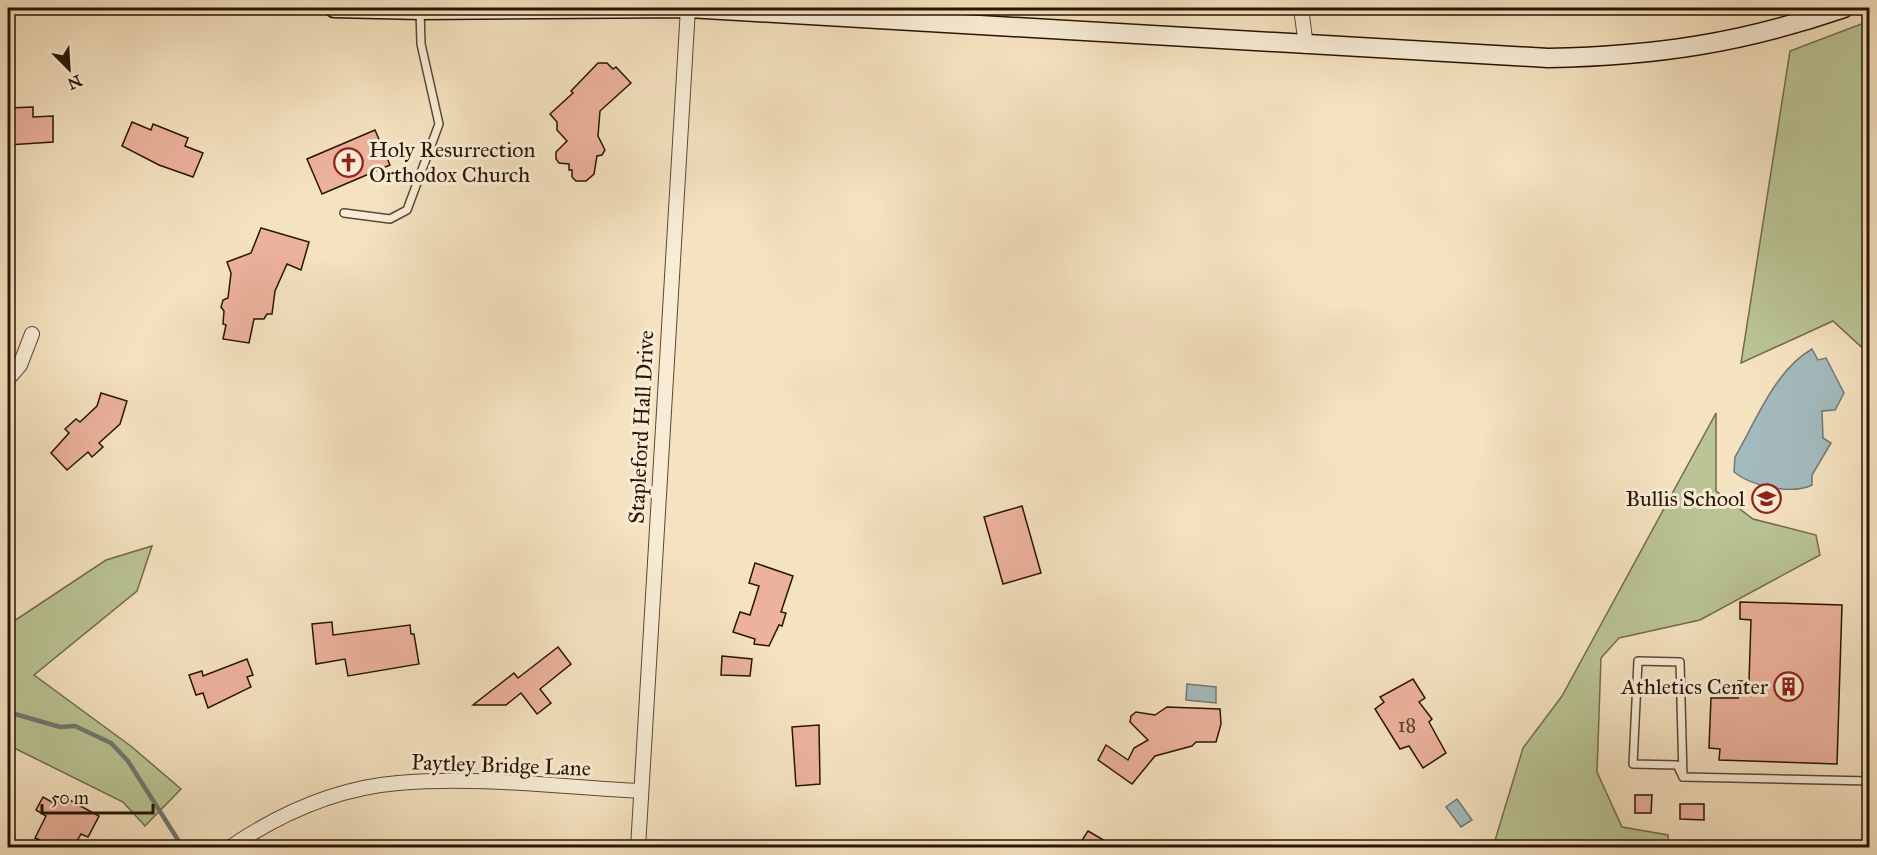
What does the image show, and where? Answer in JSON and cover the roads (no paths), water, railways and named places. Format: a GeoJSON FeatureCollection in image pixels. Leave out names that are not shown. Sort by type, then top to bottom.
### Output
{"type":"FeatureCollection","features":[{"type":"Feature","properties":{"kind":"main road"},"geometry":{"type":"LineString","coordinates":[[334,8],[420,10],[688,8],[1548,58],[1634,55],[1730,41],[1844,8]]}},
{"type":"Feature","properties":{"kind":"street","name":"Stapleford Hall Drive"},"geometry":{"type":"LineString","coordinates":[[638,848],[688,8]]}},
{"type":"Feature","properties":{"kind":"street"},"geometry":{"type":"LineString","coordinates":[[1301,8],[1306,45]]}},
{"type":"Feature","properties":{"kind":"street"},"geometry":{"type":"LineString","coordinates":[[8,379],[20,365],[32,334]]}},
{"type":"Feature","properties":{"kind":"street","name":"Paytley Bridge Lane"},"geometry":{"type":"LineString","coordinates":[[229,848],[290,812],[356,790],[397,783],[437,781],[641,791]]}},
{"type":"Feature","properties":{"kind":"lane"},"geometry":{"type":"LineString","coordinates":[[344,213],[390,219],[407,210],[439,124],[421,44],[420,10]]}},
{"type":"Feature","properties":{"kind":"lane"},"geometry":{"type":"LineString","coordinates":[[1638,661],[1680,662],[1683,777],[1677,765],[1634,764],[1638,661]]}},
{"type":"Feature","properties":{"kind":"lane"},"geometry":{"type":"LineString","coordinates":[[1869,692],[1869,709]]}},
{"type":"Feature","properties":{"kind":"lane"},"geometry":{"type":"LineString","coordinates":[[1683,777],[1869,781]]}},
{"type":"Feature","properties":{"kind":"water"},"geometry":{"type":"Polygon","coordinates":[[[1812,349],[1818,360],[1826,358],[1844,393],[1835,410],[1822,411],[1823,438],[1831,443],[1812,475],[1812,485],[1804,488],[1783,489],[1761,485],[1741,477],[1734,472],[1735,457],[1759,413],[1787,370],[1812,349]]]}},
{"type":"Feature","properties":{"kind":"water"},"geometry":{"type":"Polygon","coordinates":[[[1187,684],[1216,687],[1216,703],[1186,700],[1187,684]]]}},
{"type":"Feature","properties":{"kind":"water"},"geometry":{"type":"Polygon","coordinates":[[[1457,799],[1472,820],[1461,827],[1446,807],[1457,799]]]}},
{"type":"Feature","properties":{"kind":"waterway"},"geometry":{"type":"LineString","coordinates":[[8,712],[60,727],[75,726],[111,743],[128,761],[180,843]]}},
{"type":"Feature","properties":{"kind":"place","name":"Holy Resurrection Orthodox Church"},"geometry":{"type":"Point","coordinates":[348,162]}},
{"type":"Feature","properties":{"kind":"place","name":"Bullis School"},"geometry":{"type":"Point","coordinates":[1766,498]}},
{"type":"Feature","properties":{"kind":"place","name":"Athletics Center"},"geometry":{"type":"Point","coordinates":[1789,686]}}]}
